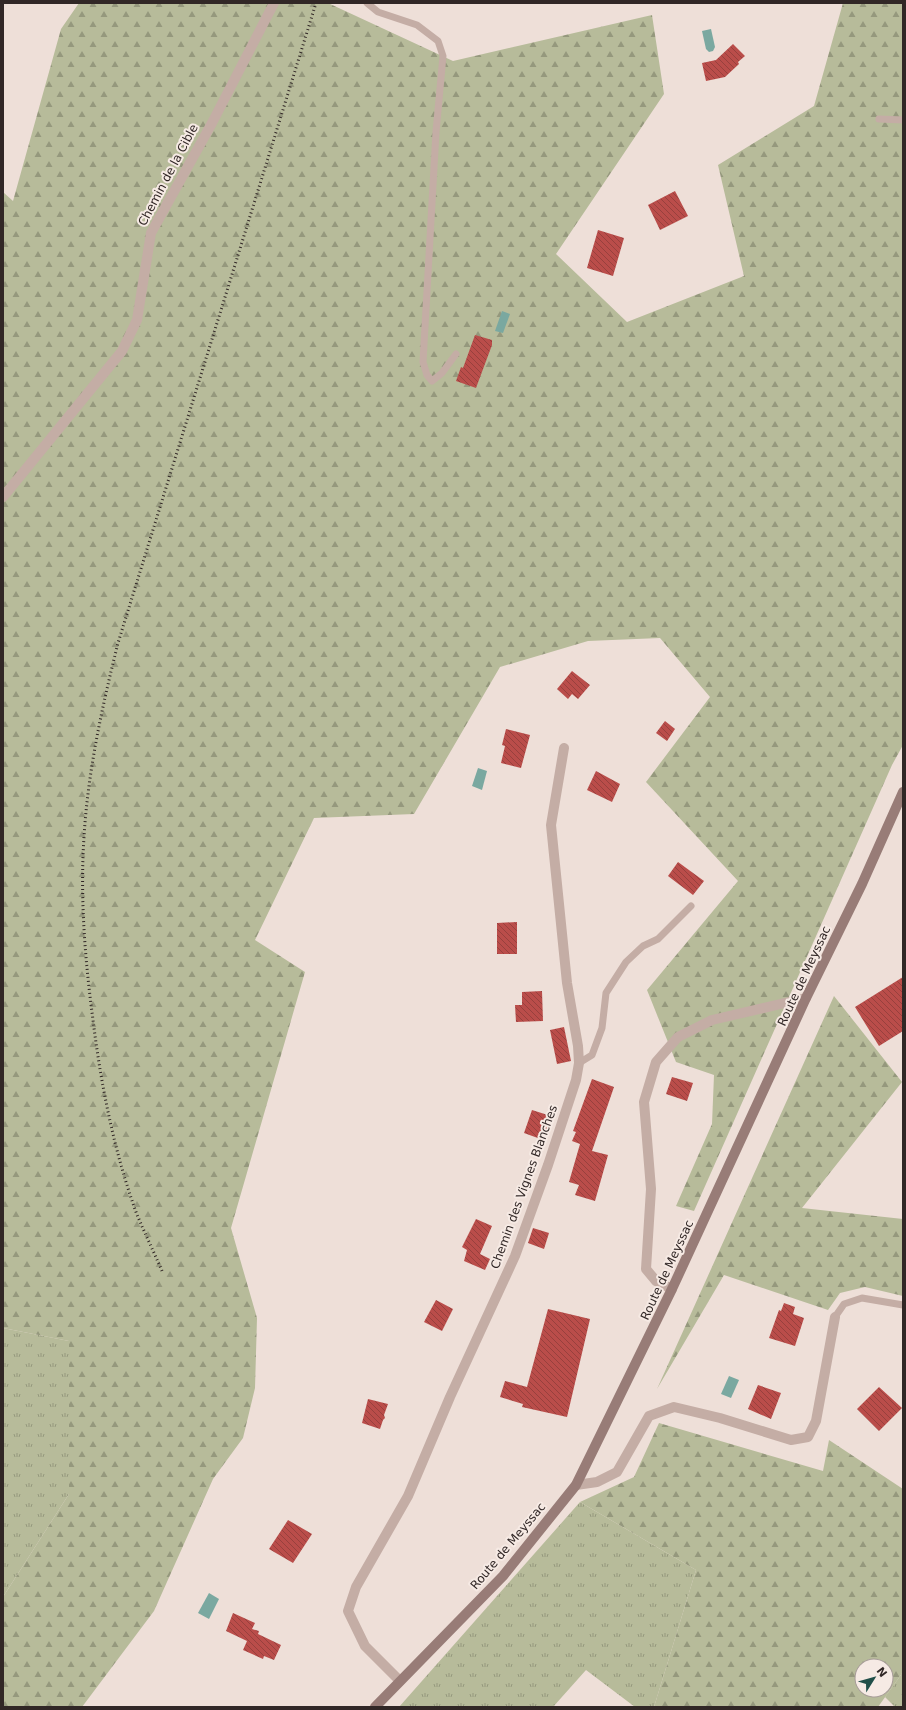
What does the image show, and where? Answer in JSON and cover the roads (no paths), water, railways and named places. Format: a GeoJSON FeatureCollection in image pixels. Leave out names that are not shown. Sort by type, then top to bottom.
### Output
{"type":"FeatureCollection","features":[{"type":"Feature","properties":{"kind":"main road","name":"Route de Meyssac"},"geometry":{"type":"LineString","coordinates":[[375,1707],[503,1576],[576,1485],[672,1289],[806,998],[862,884],[903,792]]}},
{"type":"Feature","properties":{"kind":"street","name":"Chemin de la Cible"},"geometry":{"type":"LineString","coordinates":[[3,497],[122,351],[137,320],[151,233],[212,123],[274,3]]}},
{"type":"Feature","properties":{"kind":"street","name":"Chemin des Vignes Blanches"},"geometry":{"type":"LineString","coordinates":[[400,1681],[365,1646],[348,1610],[356,1587],[408,1496],[450,1397],[515,1256],[548,1165],[580,1063],[567,983],[551,825],[564,748]]}},
{"type":"Feature","properties":{"kind":"street"},"geometry":{"type":"LineString","coordinates":[[672,1289],[656,1281],[646,1269],[651,1189],[644,1102],[656,1062],[678,1037],[712,1020],[806,998]]}},
{"type":"Feature","properties":{"kind":"street"},"geometry":{"type":"LineString","coordinates":[[576,1485],[597,1482],[617,1472],[649,1416],[674,1407],[720,1418],[791,1440],[808,1437],[816,1421],[835,1317]]}},
{"type":"Feature","properties":{"kind":"lane"},"geometry":{"type":"LineString","coordinates":[[367,3],[378,12],[417,25],[438,41],[443,56],[436,132],[423,354],[423,362],[427,375],[432,381],[442,373],[456,354]]}},
{"type":"Feature","properties":{"kind":"lane"},"geometry":{"type":"LineString","coordinates":[[879,119],[903,120]]}},
{"type":"Feature","properties":{"kind":"lane"},"geometry":{"type":"LineString","coordinates":[[580,1063],[592,1055],[602,1028],[606,993],[626,962],[643,946],[658,938],[691,906]]}},
{"type":"Feature","properties":{"kind":"lane"},"geometry":{"type":"LineString","coordinates":[[835,1317],[844,1304],[862,1298],[903,1305]]}},
{"type":"Feature","properties":{"kind":"water"},"geometry":{"type":"Polygon","coordinates":[[[711,29],[715,47],[713,51],[709,52],[706,49],[702,31],[711,29]]]}},
{"type":"Feature","properties":{"kind":"water"},"geometry":{"type":"Polygon","coordinates":[[[502,311],[510,314],[503,333],[495,331],[502,311]]]}},
{"type":"Feature","properties":{"kind":"water"},"geometry":{"type":"Polygon","coordinates":[[[478,768],[487,771],[482,790],[472,786],[478,768]]]}},
{"type":"Feature","properties":{"kind":"water"},"geometry":{"type":"Polygon","coordinates":[[[729,1376],[739,1380],[731,1398],[721,1394],[729,1376]]]}},
{"type":"Feature","properties":{"kind":"water"},"geometry":{"type":"Polygon","coordinates":[[[209,1593],[219,1599],[209,1619],[198,1613],[209,1593]]]}},
{"type":"Feature","properties":{"kind":"railway"},"geometry":{"type":"LineString","coordinates":[[162,1271],[136,1212],[128,1189],[115,1142],[104,1093],[90,997],[84,929],[83,860],[86,812],[92,763],[101,715],[118,643],[316,3]]}}]}
